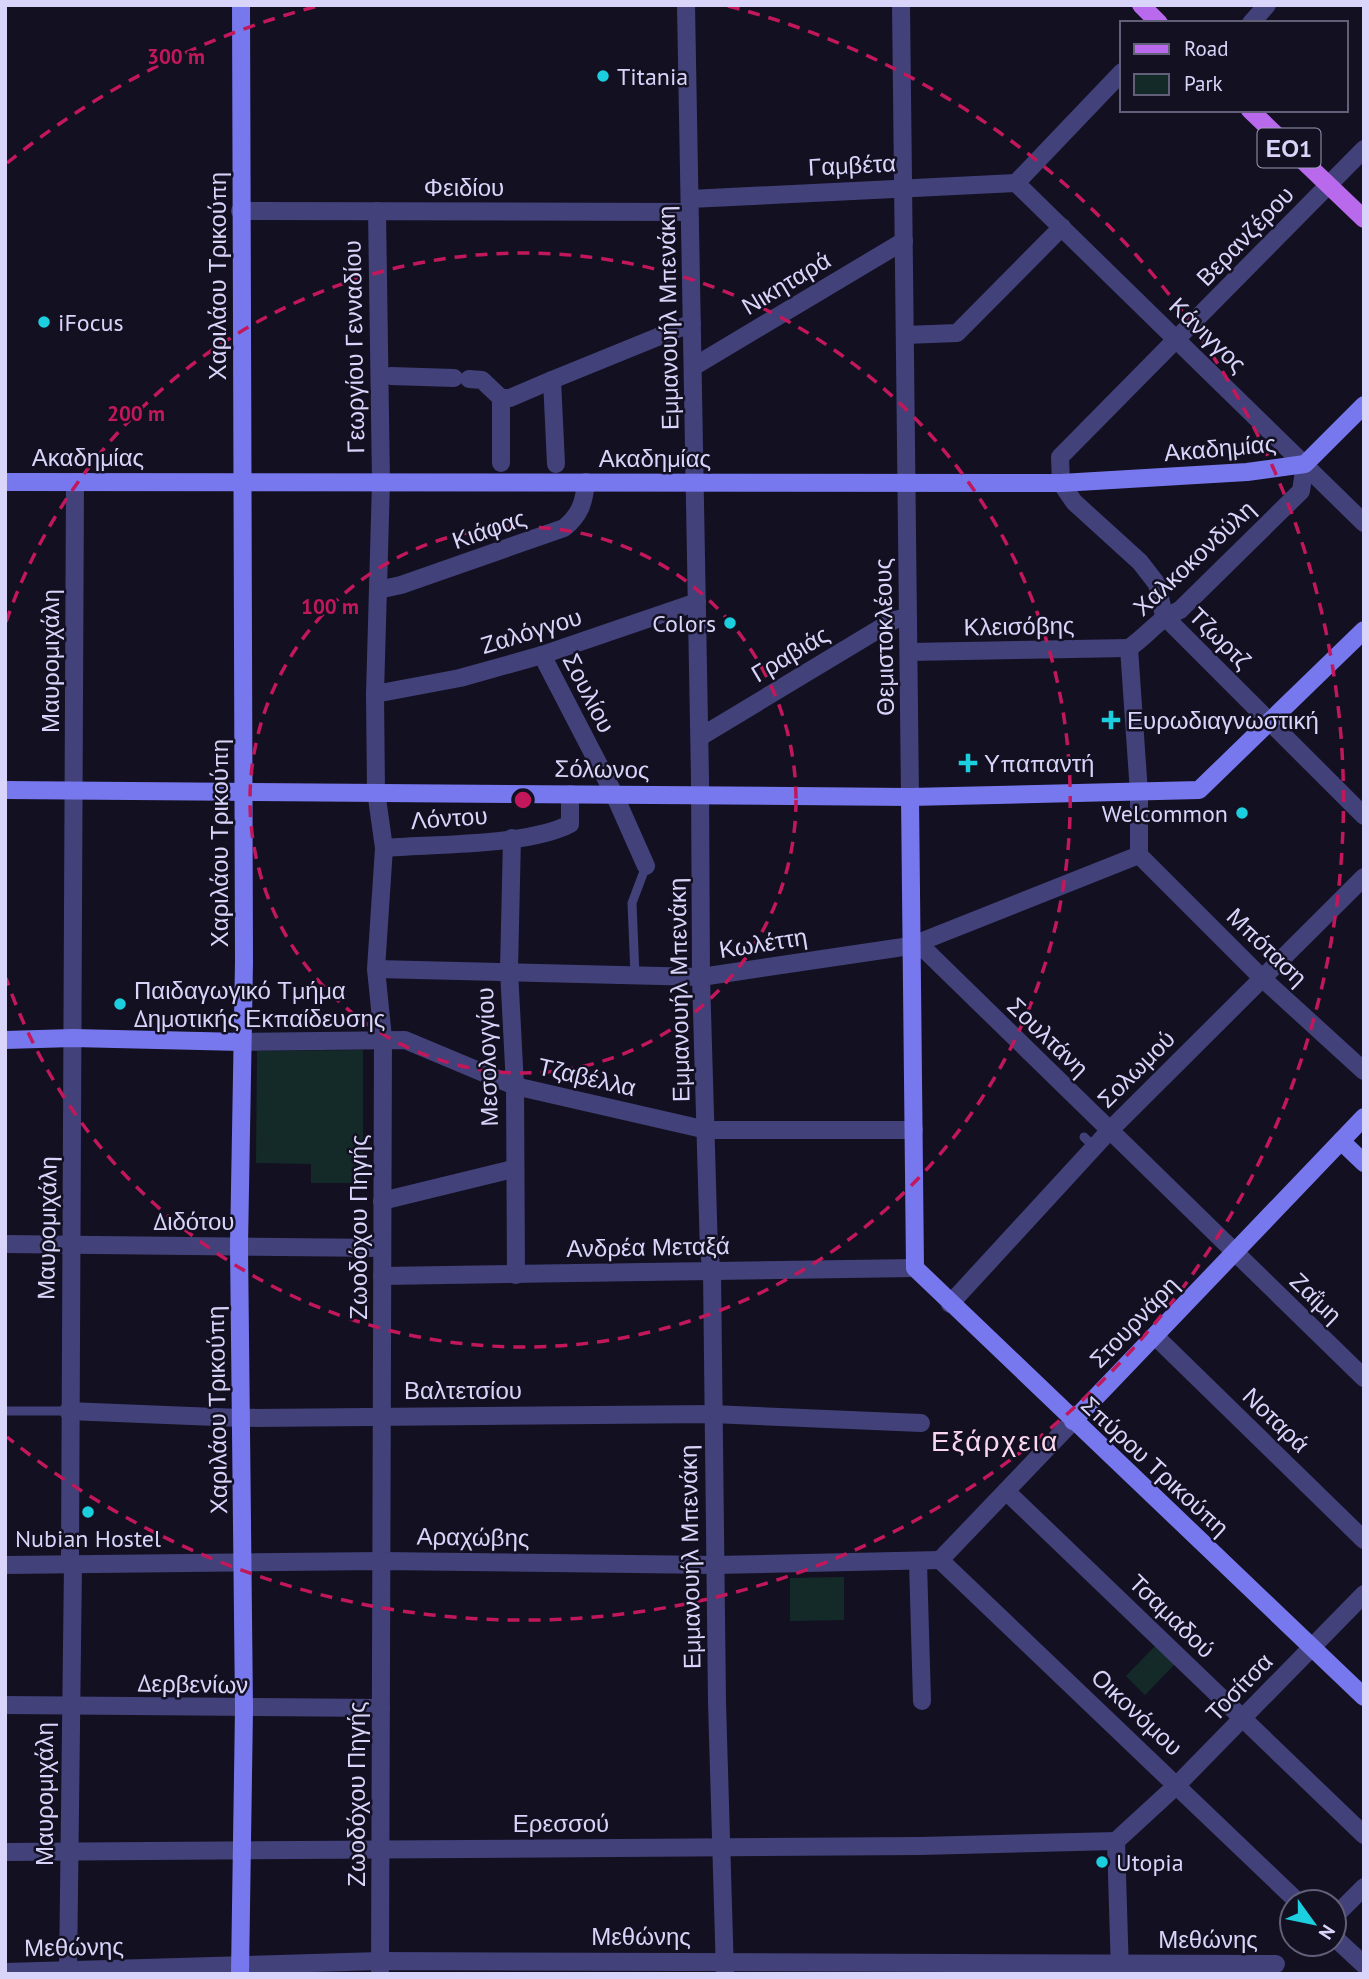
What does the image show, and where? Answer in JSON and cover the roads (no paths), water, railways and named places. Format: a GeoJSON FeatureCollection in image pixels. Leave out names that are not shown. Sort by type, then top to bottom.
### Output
{"type":"FeatureCollection","features":[{"type":"Feature","properties":{"kind":"main road"},"geometry":{"type":"LineString","coordinates":[[1141,5],[1157,21]]}},
{"type":"Feature","properties":{"kind":"main road","name":"ΕΟ1"},"geometry":{"type":"LineString","coordinates":[[1252,112],[1364,219]]}},
{"type":"Feature","properties":{"kind":"street","name":"Χαριλάου Τρικούπη"},"geometry":{"type":"LineString","coordinates":[[240,1970],[244,1709],[239,1246],[244,482],[240,211],[241,5]]}},
{"type":"Feature","properties":{"kind":"street","name":"Εμμανουήλ Μπενάκη"},"geometry":{"type":"LineString","coordinates":[[686,5],[701,795],[701,978],[709,1252],[712,1271],[712,1414],[725,1967]]}},
{"type":"Feature","properties":{"kind":"street","name":"Θεμιστοκλέους"},"geometry":{"type":"LineString","coordinates":[[901,5],[914,945],[915,1268]]}},
{"type":"Feature","properties":{"kind":"street"},"geometry":{"type":"LineString","coordinates":[[1253,21],[1267,5]]}},
{"type":"Feature","properties":{"kind":"street"},"geometry":{"type":"LineString","coordinates":[[1016,183],[1120,74]]}},
{"type":"Feature","properties":{"kind":"street","name":"Βερανζέρου"},"geometry":{"type":"LineString","coordinates":[[1061,483],[1060,457],[1178,341],[1364,149]]}},
{"type":"Feature","properties":{"kind":"street","name":"Γαμβέτα"},"geometry":{"type":"LineString","coordinates":[[689,205],[903,187],[1016,183]]}},
{"type":"Feature","properties":{"kind":"street","name":"Κάνιγγος"},"geometry":{"type":"LineString","coordinates":[[1016,183],[1364,523]]}},
{"type":"Feature","properties":{"kind":"street","name":"Φειδίου"},"geometry":{"type":"LineString","coordinates":[[240,211],[689,205]]}},
{"type":"Feature","properties":{"kind":"street","name":"Γεωργίου Γενναδίου"},"geometry":{"type":"LineString","coordinates":[[377,211],[381,482]]}},
{"type":"Feature","properties":{"kind":"street"},"geometry":{"type":"LineString","coordinates":[[905,335],[957,333],[1062,228]]}},
{"type":"Feature","properties":{"kind":"street","name":"Νικηταρά"},"geometry":{"type":"LineString","coordinates":[[693,367],[904,241]]}},
{"type":"Feature","properties":{"kind":"street"},"geometry":{"type":"LineString","coordinates":[[391,376],[482,380],[501,398],[510,398],[692,323]]}},
{"type":"Feature","properties":{"kind":"street"},"geometry":{"type":"LineString","coordinates":[[552,380],[555,464]]}},
{"type":"Feature","properties":{"kind":"street"},"geometry":{"type":"LineString","coordinates":[[501,398],[501,463]]}},
{"type":"Feature","properties":{"kind":"street","name":"Χαλκοκονδύλη"},"geometry":{"type":"LineString","coordinates":[[1129,648],[1146,637],[1164,616],[1180,610],[1301,491],[1305,464],[1364,405]]}},
{"type":"Feature","properties":{"kind":"street","name":"Ακαδημίας"},"geometry":{"type":"LineString","coordinates":[[5,482],[1061,483],[1247,472],[1305,464]]}},
{"type":"Feature","properties":{"kind":"street","name":"Μαυρομιχάλη"},"geometry":{"type":"LineString","coordinates":[[68,1973],[69,1706],[73,1564],[70,1557],[68,1411],[72,1245],[75,482]]}},
{"type":"Feature","properties":{"kind":"street","name":"Ζωοδόχου Πηγής"},"geometry":{"type":"LineString","coordinates":[[380,1967],[383,1038],[376,969],[384,848],[376,792],[375,694],[381,482]]}},
{"type":"Feature","properties":{"kind":"street","name":"Κιάφας"},"geometry":{"type":"LineString","coordinates":[[377,590],[401,585],[565,528],[576,518],[583,504],[586,482]]}},
{"type":"Feature","properties":{"kind":"street","name":"Τζωρτζ"},"geometry":{"type":"LineString","coordinates":[[1061,483],[1074,502],[1140,562],[1157,584],[1164,616],[1364,816]]}},
{"type":"Feature","properties":{"kind":"street","name":"Ζαλόγγου"},"geometry":{"type":"LineString","coordinates":[[375,694],[460,678],[542,655],[697,601]]}},
{"type":"Feature","properties":{"kind":"street","name":"Γραβιάς"},"geometry":{"type":"LineString","coordinates":[[699,737],[894,620],[908,617]]}},
{"type":"Feature","properties":{"kind":"street"},"geometry":{"type":"LineString","coordinates":[[1269,723],[1364,630]]}},
{"type":"Feature","properties":{"kind":"street"},"geometry":{"type":"LineString","coordinates":[[1129,648],[1139,793],[1139,855]]}},
{"type":"Feature","properties":{"kind":"street","name":"Κλεισόβης"},"geometry":{"type":"LineString","coordinates":[[909,652],[1129,648]]}},
{"type":"Feature","properties":{"kind":"street","name":"Σουλίου"},"geometry":{"type":"LineString","coordinates":[[542,655],[614,794],[646,866]]}},
{"type":"Feature","properties":{"kind":"street","name":"Σόλωνος"},"geometry":{"type":"LineString","coordinates":[[5,790],[910,797],[1199,790],[1269,723]]}},
{"type":"Feature","properties":{"kind":"street","name":"Λόντου"},"geometry":{"type":"LineString","coordinates":[[384,848],[512,838],[560,829],[570,824],[570,794]]}},
{"type":"Feature","properties":{"kind":"street","name":"Μεσολογγίου"},"geometry":{"type":"LineString","coordinates":[[512,838],[509,970],[515,1086],[513,1169],[516,1275]]}},
{"type":"Feature","properties":{"kind":"street","name":"Κωλέττη"},"geometry":{"type":"LineString","coordinates":[[376,969],[509,970],[701,978],[914,945],[1139,855]]}},
{"type":"Feature","properties":{"kind":"street","name":"Μπόταση"},"geometry":{"type":"LineString","coordinates":[[1139,855],[1263,979],[1364,1072]]}},
{"type":"Feature","properties":{"kind":"street","name":"Σολωμού"},"geometry":{"type":"LineString","coordinates":[[950,1304],[1089,1142],[1110,1130],[1364,877]]}},
{"type":"Feature","properties":{"kind":"street","name":"Σουλτάνη"},"geometry":{"type":"LineString","coordinates":[[914,945],[1110,1130],[1234,1253]]}},
{"type":"Feature","properties":{"kind":"street"},"geometry":{"type":"LineString","coordinates":[[5,1040],[73,1038],[242,1042]]}},
{"type":"Feature","properties":{"kind":"street","name":"Τζαβέλλα"},"geometry":{"type":"LineString","coordinates":[[242,1042],[383,1038],[405,1040],[515,1086],[707,1130],[914,1130]]}},
{"type":"Feature","properties":{"kind":"street","name":"Στουρνάρη"},"geometry":{"type":"LineString","coordinates":[[940,1560],[1364,1117]]}},
{"type":"Feature","properties":{"kind":"street"},"geometry":{"type":"LineString","coordinates":[[1341,1141],[1364,1163]]}},
{"type":"Feature","properties":{"kind":"street"},"geometry":{"type":"LineString","coordinates":[[382,1201],[513,1169]]}},
{"type":"Feature","properties":{"kind":"street","name":"Διδότου"},"geometry":{"type":"LineString","coordinates":[[5,1244],[382,1248]]}},
{"type":"Feature","properties":{"kind":"street","name":"Ζαΐμη"},"geometry":{"type":"LineString","coordinates":[[1234,1253],[1364,1378]]}},
{"type":"Feature","properties":{"kind":"street","name":"Ανδρέα Μεταξά"},"geometry":{"type":"LineString","coordinates":[[382,1276],[915,1268]]}},
{"type":"Feature","properties":{"kind":"street","name":"Σπύρου Τρικούπη"},"geometry":{"type":"LineString","coordinates":[[915,1268],[1364,1697]]}},
{"type":"Feature","properties":{"kind":"street","name":"Νοταρά"},"geometry":{"type":"LineString","coordinates":[[1155,1336],[1364,1540]]}},
{"type":"Feature","properties":{"kind":"street","name":"Βαλτετσίου"},"geometry":{"type":"LineString","coordinates":[[68,1411],[240,1418],[712,1414],[921,1423]]}},
{"type":"Feature","properties":{"kind":"street","name":"Τσαμαδού"},"geometry":{"type":"LineString","coordinates":[[1006,1491],[1364,1835]]}},
{"type":"Feature","properties":{"kind":"street","name":"Αραχώβης"},"geometry":{"type":"LineString","coordinates":[[5,1564],[381,1561],[715,1565],[940,1560]]}},
{"type":"Feature","properties":{"kind":"street","name":"Οικονόμου"},"geometry":{"type":"LineString","coordinates":[[940,1560],[1178,1784],[1284,1888]]}},
{"type":"Feature","properties":{"kind":"street"},"geometry":{"type":"LineString","coordinates":[[918,1562],[922,1701]]}},
{"type":"Feature","properties":{"kind":"street","name":"Τοσίτσα"},"geometry":{"type":"LineString","coordinates":[[1116,1840],[1178,1784],[1364,1594]]}},
{"type":"Feature","properties":{"kind":"street","name":"Δερβενίων"},"geometry":{"type":"LineString","coordinates":[[5,1705],[381,1709]]}},
{"type":"Feature","properties":{"kind":"street"},"geometry":{"type":"LineString","coordinates":[[1116,1840],[1120,1969]]}},
{"type":"Feature","properties":{"kind":"street","name":"Ερεσσού"},"geometry":{"type":"LineString","coordinates":[[5,1852],[920,1846],[1116,1840]]}},
{"type":"Feature","properties":{"kind":"street"},"geometry":{"type":"LineString","coordinates":[[1348,1903],[1364,1887]]}},
{"type":"Feature","properties":{"kind":"street"},"geometry":{"type":"LineString","coordinates":[[1348,1950],[1364,1965]]}},
{"type":"Feature","properties":{"kind":"street","name":"Μεθώνης"},"geometry":{"type":"LineString","coordinates":[[5,1972],[380,1967],[1120,1969],[1276,1964]]}},
{"type":"Feature","properties":{"kind":"lane"},"geometry":{"type":"LineString","coordinates":[[635,975],[632,903],[646,866]]}},
{"type":"Feature","properties":{"kind":"lane","name":"Βαλτετσίου"},"geometry":{"type":"LineString","coordinates":[[5,1411],[68,1411]]}},
{"type":"Feature","properties":{"kind":"place","name":"Titania"},"geometry":{"type":"Point","coordinates":[603,76]}},
{"type":"Feature","properties":{"kind":"place","name":"iFocus"},"geometry":{"type":"Point","coordinates":[44,322]}},
{"type":"Feature","properties":{"kind":"place","name":"Colors"},"geometry":{"type":"Point","coordinates":[730,623]}},
{"type":"Feature","properties":{"kind":"place","name":"Ευρωδιαγνωστική"},"geometry":{"type":"Point","coordinates":[1111,720]}},
{"type":"Feature","properties":{"kind":"place","name":"Υπαπαντή"},"geometry":{"type":"Point","coordinates":[968,763]}},
{"type":"Feature","properties":{"kind":"place","name":"Welcommon"},"geometry":{"type":"Point","coordinates":[1242,813]}},
{"type":"Feature","properties":{"kind":"place","name":"Παιδαγωγικό Τμήμα Δημοτικής Εκπαίδευσης"},"geometry":{"type":"Point","coordinates":[120,1004]}},
{"type":"Feature","properties":{"kind":"place","name":"Nubian Hostel"},"geometry":{"type":"Point","coordinates":[88,1512]}},
{"type":"Feature","properties":{"kind":"place","name":"Utopia"},"geometry":{"type":"Point","coordinates":[1102,1862]}},
{"type":"Feature","properties":{"kind":"district","name":"Εξάρχεια"},"geometry":{"type":"Point","coordinates":[995,1440]}}]}
